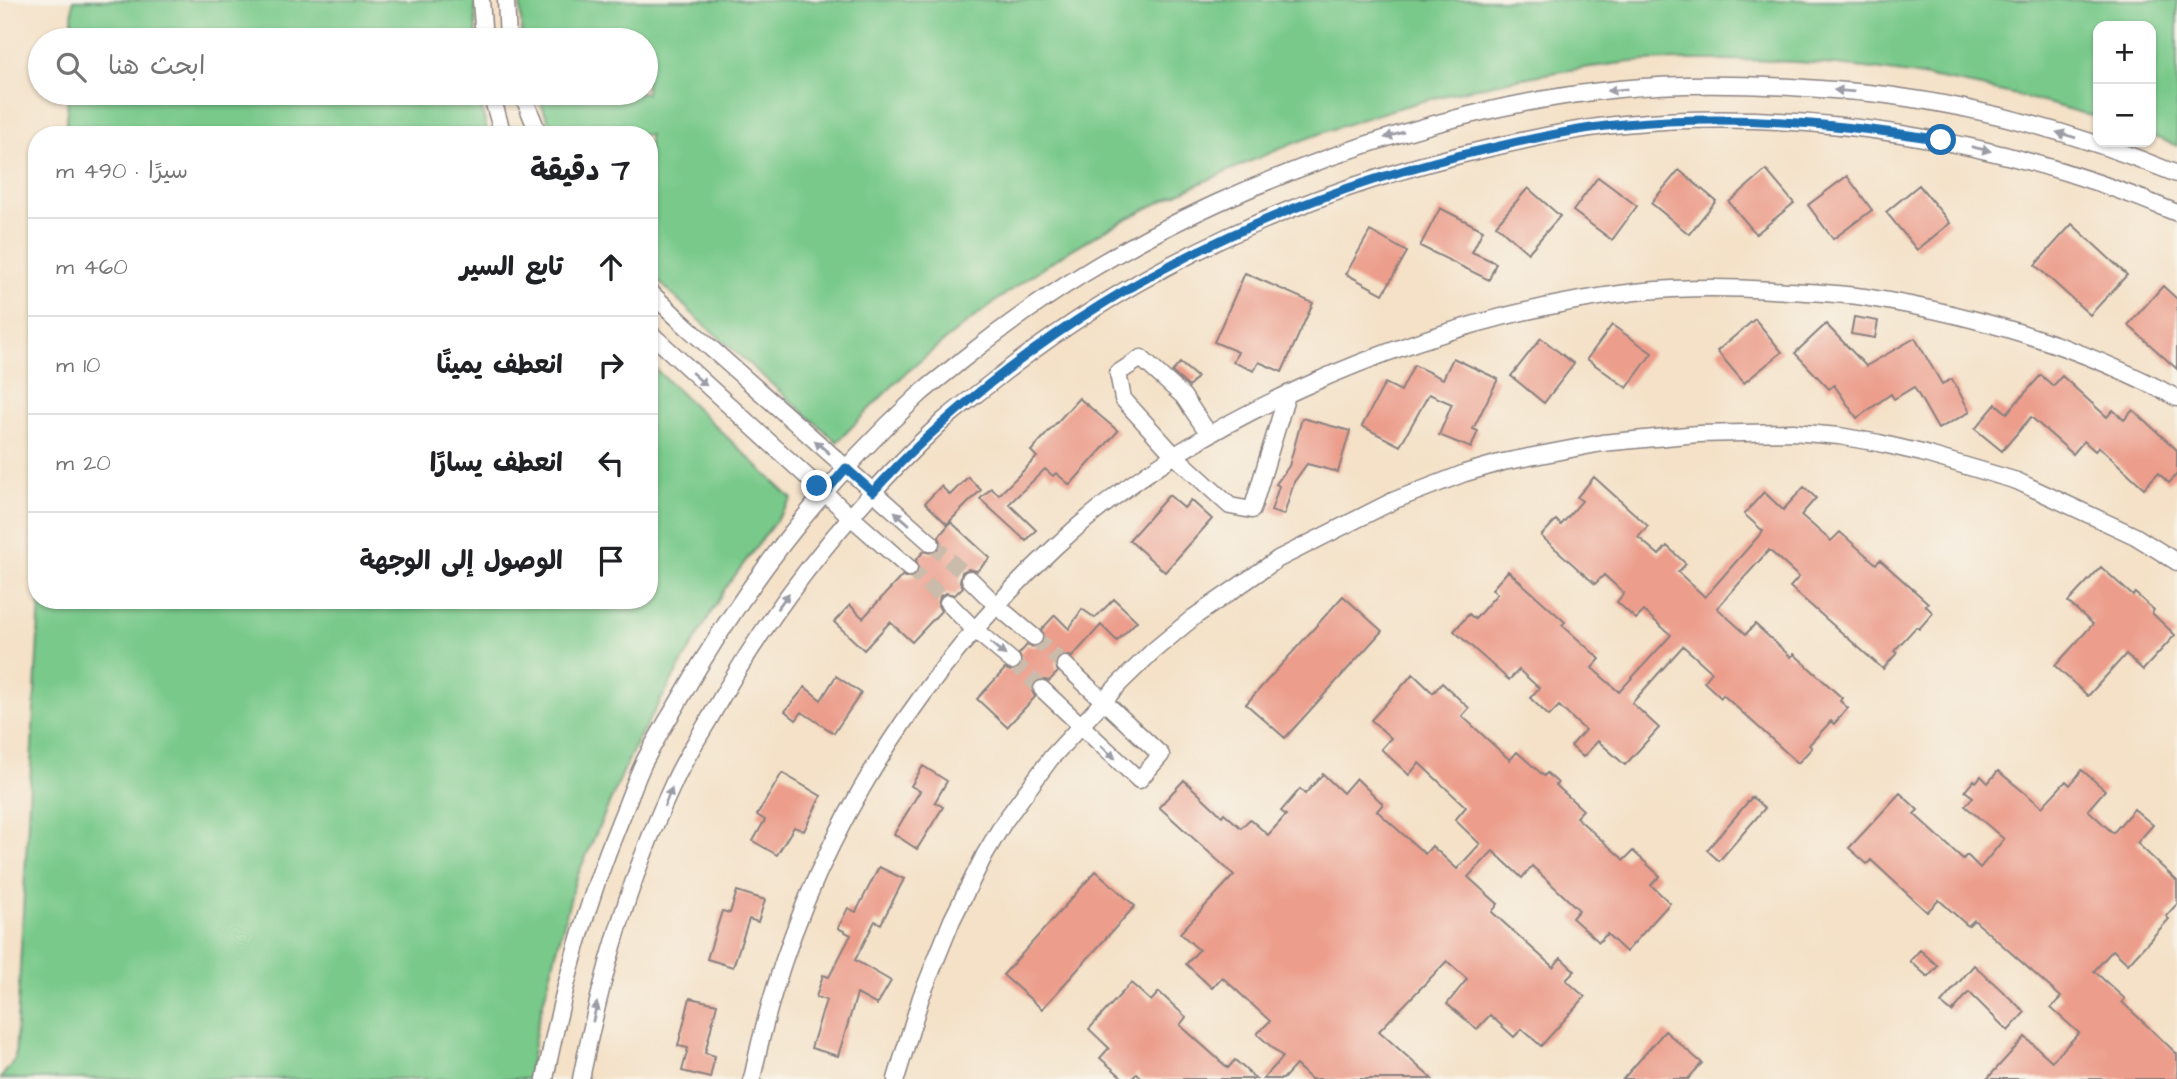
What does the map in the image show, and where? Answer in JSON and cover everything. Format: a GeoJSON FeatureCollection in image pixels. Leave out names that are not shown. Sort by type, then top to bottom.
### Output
{"type":"FeatureCollection","features":[{"type":"Feature","properties":{"kind":"street"},"geometry":{"type":"LineString","coordinates":[[481,0],[483,28]]}},
{"type":"Feature","properties":{"kind":"street"},"geometry":{"type":"LineString","coordinates":[[506,0],[507,28]]}},
{"type":"Feature","properties":{"kind":"street"},"geometry":{"type":"LineString","coordinates":[[545,1079],[566,979],[596,878],[643,763],[693,675],[743,596],[795,528],[846,468],[922,393],[1047,296],[1107,258],[1171,224],[1265,182],[1356,147],[1472,115],[1545,100],[1633,88],[1758,85],[1885,95],[2009,119],[2138,158],[2177,174]]}},
{"type":"Feature","properties":{"kind":"street"},"geometry":{"type":"LineString","coordinates":[[494,105],[500,126]]}},
{"type":"Feature","properties":{"kind":"street"},"geometry":{"type":"LineString","coordinates":[[527,105],[535,126]]}},
{"type":"Feature","properties":{"kind":"street"},"geometry":{"type":"LineString","coordinates":[[581,1079],[601,988],[630,890],[676,779],[724,693],[772,617],[822,550],[851,517],[946,419],[1067,325],[1174,262],[1278,215],[1368,181],[1426,163],[1551,135],[1624,124],[1756,121],[1881,130],[2000,153],[2126,191],[2177,213]]}},
{"type":"Feature","properties":{"kind":"street"},"geometry":{"type":"LineString","coordinates":[[752,1079],[763,1029],[788,945],[827,851],[908,713],[996,605],[1058,544],[1174,456],[1209,434],[1287,395],[1342,369],[1421,339],[1469,325],[1581,300],[1639,291],[1723,289],[1859,297],[1958,316],[2067,349],[2177,398]]}},
{"type":"Feature","properties":{"kind":"street"},"geometry":{"type":"LineString","coordinates":[[658,300],[932,543]]}},
{"type":"Feature","properties":{"kind":"street"},"geometry":{"type":"LineString","coordinates":[[658,340],[909,568]]}},
{"type":"Feature","properties":{"kind":"street"},"geometry":{"type":"LineString","coordinates":[[1209,434],[1183,396],[1141,358],[1118,373],[1123,399],[1174,456],[1230,506],[1252,510],[1287,395]]}},
{"type":"Feature","properties":{"kind":"street"},"geometry":{"type":"LineString","coordinates":[[896,1079],[921,997],[952,920],[985,854],[1051,758],[1153,651],[1194,617],[1278,559],[1395,500],[1465,473],[1503,462],[1602,443],[1658,436],[1742,432],[1828,435],[1922,453],[2017,481],[2135,536],[2177,562]]}},
{"type":"Feature","properties":{"kind":"street"},"geometry":{"type":"LineString","coordinates":[[970,579],[1034,638]]}},
{"type":"Feature","properties":{"kind":"street"},"geometry":{"type":"LineString","coordinates":[[948,603],[1012,662]]}},
{"type":"Feature","properties":{"kind":"street"},"geometry":{"type":"LineString","coordinates":[[1042,689],[1139,780],[1161,755],[1065,665]]}},
{"type":"Feature","properties":{"kind":"green space"},"geometry":{"type":"Polygon","coordinates":[[[73,0],[475,0],[476,28],[72,28],[73,0]]]}},
{"type":"Feature","properties":{"kind":"green space"},"geometry":{"type":"Polygon","coordinates":[[[520,0],[2177,0],[2177,146],[2156,137],[2156,21],[2093,21],[2093,116],[2006,92],[1914,74],[1773,61],[1629,62],[1564,71],[1462,91],[1412,104],[1314,136],[1219,175],[1122,221],[1053,261],[951,335],[906,373],[837,442],[658,281],[658,126],[550,126],[542,105],[658,105],[658,28],[521,28],[520,0]]]}},
{"type":"Feature","properties":{"kind":"green space"},"geometry":{"type":"Polygon","coordinates":[[[67,105],[481,105],[486,126],[66,126],[67,105]]]}},
{"type":"Feature","properties":{"kind":"green space"},"geometry":{"type":"Polygon","coordinates":[[[658,372],[792,499],[724,590],[636,743],[575,881],[537,1026],[528,1079],[0,1079],[15,1059],[40,609],[658,609],[658,372]]]}},
{"type":"Feature","properties":{"kind":"building"},"geometry":{"type":"Polygon","coordinates":[[[1679,170],[1716,201],[1689,234],[1651,203],[1679,170]]]}},
{"type":"Feature","properties":{"kind":"building"},"geometry":{"type":"Polygon","coordinates":[[[1766,170],[1794,203],[1756,234],[1729,202],[1766,170]]]}},
{"type":"Feature","properties":{"kind":"building"},"geometry":{"type":"Polygon","coordinates":[[[1847,176],[1872,210],[1833,239],[1808,205],[1847,176]]]}},
{"type":"Feature","properties":{"kind":"building"},"geometry":{"type":"Polygon","coordinates":[[[1598,177],[1637,206],[1612,240],[1573,211],[1598,177]]]}},
{"type":"Feature","properties":{"kind":"building"},"geometry":{"type":"Polygon","coordinates":[[[1919,185],[1950,223],[1917,250],[1886,212],[1919,185]]]}},
{"type":"Feature","properties":{"kind":"building"},"geometry":{"type":"Polygon","coordinates":[[[1528,188],[1560,216],[1528,253],[1496,225],[1528,188]]]}},
{"type":"Feature","properties":{"kind":"building"},"geometry":{"type":"Polygon","coordinates":[[[1440,208],[1483,230],[1472,252],[1496,263],[1489,280],[1420,246],[1440,208]]]}},
{"type":"Feature","properties":{"kind":"building"},"geometry":{"type":"Polygon","coordinates":[[[2072,224],[2127,275],[2090,315],[2035,265],[2072,224]]]}},
{"type":"Feature","properties":{"kind":"building"},"geometry":{"type":"Polygon","coordinates":[[[1370,231],[1407,252],[1383,294],[1346,274],[1370,231]]]}},
{"type":"Feature","properties":{"kind":"building"},"geometry":{"type":"Polygon","coordinates":[[[1245,273],[1313,303],[1282,372],[1259,362],[1254,371],[1233,362],[1238,352],[1214,342],[1245,273]]]}},
{"type":"Feature","properties":{"kind":"building"},"geometry":{"type":"Polygon","coordinates":[[[2163,286],[2177,299],[2177,369],[2128,325],[2163,286]]]}},
{"type":"Feature","properties":{"kind":"building"},"geometry":{"type":"Polygon","coordinates":[[[1854,317],[1878,321],[1875,338],[1851,334],[1854,317]]]}},
{"type":"Feature","properties":{"kind":"building"},"geometry":{"type":"Polygon","coordinates":[[[1755,319],[1782,352],[1744,383],[1717,351],[1755,319]]]}},
{"type":"Feature","properties":{"kind":"building"},"geometry":{"type":"Polygon","coordinates":[[[1826,324],[1866,366],[1915,338],[1942,384],[1952,379],[1970,412],[1938,429],[1914,387],[1894,399],[1891,394],[1857,418],[1834,385],[1829,389],[1795,353],[1826,324]]]}},
{"type":"Feature","properties":{"kind":"building"},"geometry":{"type":"Polygon","coordinates":[[[1612,325],[1652,353],[1627,388],[1587,359],[1612,325]]]}},
{"type":"Feature","properties":{"kind":"building"},"geometry":{"type":"Polygon","coordinates":[[[1541,338],[1574,364],[1544,403],[1511,376],[1541,338]]]}},
{"type":"Feature","properties":{"kind":"building"},"geometry":{"type":"Polygon","coordinates":[[[1453,358],[1498,379],[1473,429],[1478,431],[1471,448],[1439,435],[1452,404],[1429,394],[1400,446],[1362,426],[1385,383],[1401,391],[1414,365],[1443,379],[1453,358]]]}},
{"type":"Feature","properties":{"kind":"building"},"geometry":{"type":"Polygon","coordinates":[[[1180,363],[1197,377],[1189,387],[1172,372],[1180,363]]]}},
{"type":"Feature","properties":{"kind":"building"},"geometry":{"type":"Polygon","coordinates":[[[2041,375],[2053,386],[2062,376],[2107,417],[2113,410],[2124,420],[2133,410],[2177,450],[2177,474],[2169,483],[2158,473],[2144,488],[2099,447],[2095,451],[2084,441],[2073,454],[2031,417],[2002,451],[1975,429],[1996,404],[2007,413],[2041,375]]]}},
{"type":"Feature","properties":{"kind":"building"},"geometry":{"type":"Polygon","coordinates":[[[1079,398],[1118,431],[1070,485],[1056,473],[1053,476],[1045,469],[1009,504],[1036,530],[1026,541],[980,499],[991,488],[999,495],[1037,457],[1031,451],[1079,398]]]}},
{"type":"Feature","properties":{"kind":"building"},"geometry":{"type":"Polygon","coordinates":[[[1302,418],[1350,431],[1338,472],[1307,464],[1294,482],[1284,515],[1271,511],[1279,486],[1276,484],[1289,466],[1302,418]]]}},
{"type":"Feature","properties":{"kind":"building"},"geometry":{"type":"Polygon","coordinates":[[[968,477],[981,490],[947,524],[925,503],[941,486],[950,495],[968,477]]]}},
{"type":"Feature","properties":{"kind":"building"},"geometry":{"type":"Polygon","coordinates":[[[1594,477],[1648,526],[1638,537],[1659,555],[1667,546],[1686,564],[1678,572],[1705,597],[1763,531],[1744,514],[1764,492],[1783,510],[1804,487],[1816,498],[1801,515],[1831,541],[1840,532],[1876,564],[1880,560],[1928,603],[1925,605],[1933,613],[1894,651],[1897,653],[1883,669],[1790,587],[1799,577],[1769,550],[1717,608],[1746,634],[1755,624],[1791,657],[1794,654],[1842,698],[1840,701],[1848,708],[1834,724],[1831,721],[1809,745],[1812,748],[1798,763],[1723,695],[1721,698],[1704,682],[1712,672],[1683,646],[1632,703],[1659,728],[1625,765],[1598,741],[1583,757],[1571,746],[1585,730],[1559,706],[1549,716],[1530,698],[1539,688],[1519,670],[1509,680],[1454,631],[1469,614],[1475,619],[1497,594],[1492,589],[1508,571],[1565,622],[1562,625],[1600,659],[1592,668],[1619,692],[1671,635],[1644,611],[1636,619],[1617,602],[1624,593],[1604,575],[1595,584],[1541,536],[1556,520],[1561,525],[1582,501],[1577,497],[1594,477]]]}},
{"type":"Feature","properties":{"kind":"building"},"geometry":{"type":"Polygon","coordinates":[[[1169,495],[1184,508],[1191,500],[1212,519],[1165,572],[1129,540],[1169,495]]]}},
{"type":"Feature","properties":{"kind":"building"},"geometry":{"type":"Polygon","coordinates":[[[951,522],[990,558],[977,571],[968,569],[962,572],[960,581],[963,587],[955,595],[946,593],[940,596],[938,605],[941,611],[912,642],[890,622],[864,650],[834,622],[850,605],[863,618],[902,576],[908,578],[916,575],[919,569],[916,560],[924,551],[930,553],[938,550],[941,544],[939,536],[951,522]]]}},
{"type":"Feature","properties":{"kind":"building"},"geometry":{"type":"Polygon","coordinates":[[[2101,567],[2133,596],[2135,593],[2154,610],[2152,613],[2175,635],[2143,670],[2126,654],[2088,696],[2055,666],[2093,624],[2068,602],[2101,567]]]}},
{"type":"Feature","properties":{"kind":"building"},"geometry":{"type":"Polygon","coordinates":[[[1343,596],[1382,631],[1285,738],[1246,704],[1343,596]]]}},
{"type":"Feature","properties":{"kind":"building"},"geometry":{"type":"Polygon","coordinates":[[[1114,599],[1137,621],[1117,641],[1101,625],[1072,657],[1058,657],[1055,663],[1058,672],[1049,681],[1040,679],[1034,682],[1032,691],[1035,697],[1007,727],[977,699],[1005,669],[1011,671],[1020,668],[1022,662],[1019,654],[1027,645],[1033,647],[1042,644],[1044,638],[1041,630],[1055,615],[1069,629],[1082,609],[1095,618],[1114,599]]]}},
{"type":"Feature","properties":{"kind":"building"},"geometry":{"type":"Polygon","coordinates":[[[1413,674],[1433,693],[1442,683],[1469,708],[1462,716],[1510,760],[1517,752],[1544,776],[1547,773],[1583,810],[1576,817],[1624,860],[1633,851],[1660,876],[1651,885],[1670,903],[1626,952],[1607,934],[1599,942],[1572,918],[1579,910],[1532,866],[1522,878],[1493,851],[1468,877],[1498,904],[1492,912],[1553,967],[1561,958],[1575,971],[1566,980],[1585,997],[1541,1046],[1522,1029],[1514,1037],[1490,1015],[1477,1029],[1447,1004],[1467,979],[1447,961],[1379,1031],[1432,1079],[1311,1079],[1296,1065],[1283,1079],[1263,1079],[1283,1057],[1257,1034],[1270,1021],[1222,977],[1212,988],[1186,964],[1199,950],[1180,933],[1234,875],[1159,807],[1184,780],[1222,816],[1224,813],[1241,828],[1250,819],[1268,835],[1286,815],[1281,811],[1300,789],[1305,794],[1323,774],[1343,793],[1356,778],[1383,804],[1377,811],[1425,854],[1432,846],[1457,869],[1480,844],[1455,820],[1466,807],[1419,763],[1409,775],[1381,749],[1391,738],[1371,720],[1413,674]]]}},
{"type":"Feature","properties":{"kind":"building"},"geometry":{"type":"Polygon","coordinates":[[[836,676],[861,693],[834,733],[802,712],[796,720],[785,711],[805,687],[821,700],[836,676]]]}},
{"type":"Feature","properties":{"kind":"building"},"geometry":{"type":"Polygon","coordinates":[[[923,766],[947,781],[935,802],[943,807],[917,849],[894,834],[920,791],[911,786],[923,766]]]}},
{"type":"Feature","properties":{"kind":"building"},"geometry":{"type":"Polygon","coordinates":[[[2082,770],[2105,790],[2088,810],[2113,833],[2134,809],[2153,825],[2137,843],[2177,881],[2177,904],[2166,916],[2169,919],[2128,964],[2113,950],[2094,971],[2125,999],[2122,1002],[2177,1054],[2177,1079],[1987,1079],[2025,1037],[2052,1061],[2079,1033],[2051,1008],[2061,997],[1974,920],[1968,926],[1939,900],[1927,912],[1871,860],[1867,864],[1849,848],[1900,793],[1918,810],[1914,814],[1963,859],[1967,855],[1980,868],[2004,839],[1965,806],[1973,797],[1965,791],[1974,780],[1976,782],[1981,776],[1988,783],[1998,771],[2042,807],[2066,781],[2070,785],[2082,770]]]}},
{"type":"Feature","properties":{"kind":"building"},"geometry":{"type":"Polygon","coordinates":[[[782,773],[821,796],[804,831],[794,827],[777,855],[753,841],[765,820],[757,815],[782,773]]]}},
{"type":"Feature","properties":{"kind":"building"},"geometry":{"type":"Polygon","coordinates":[[[1752,797],[1765,808],[1719,861],[1707,850],[1752,797]]]}},
{"type":"Feature","properties":{"kind":"building"},"geometry":{"type":"Polygon","coordinates":[[[879,867],[904,879],[881,924],[875,921],[855,960],[891,981],[877,1005],[857,994],[838,1056],[811,1048],[826,1000],[816,997],[823,975],[829,977],[851,935],[838,928],[848,908],[856,912],[879,867]]]}},
{"type":"Feature","properties":{"kind":"building"},"geometry":{"type":"Polygon","coordinates":[[[1096,871],[1135,906],[1042,1009],[1003,975],[1096,871]]]}},
{"type":"Feature","properties":{"kind":"building"},"geometry":{"type":"Polygon","coordinates":[[[737,891],[765,900],[758,922],[749,919],[733,967],[707,959],[722,911],[730,913],[737,891]]]}},
{"type":"Feature","properties":{"kind":"building"},"geometry":{"type":"Polygon","coordinates":[[[1920,950],[1938,966],[1928,977],[1910,961],[1920,950]]]}},
{"type":"Feature","properties":{"kind":"building"},"geometry":{"type":"Polygon","coordinates":[[[1974,965],[2025,1012],[2008,1031],[1969,992],[1952,1012],[1941,1003],[1974,965]]]}},
{"type":"Feature","properties":{"kind":"building"},"geometry":{"type":"Polygon","coordinates":[[[1131,983],[1151,1001],[1159,992],[1186,1017],[1180,1025],[1228,1068],[1235,1060],[1256,1079],[1143,1079],[1137,1073],[1132,1079],[1124,1079],[1100,1058],[1109,1048],[1089,1029],[1131,983]]]}},
{"type":"Feature","properties":{"kind":"building"},"geometry":{"type":"Polygon","coordinates":[[[690,998],[717,1004],[705,1053],[715,1056],[710,1078],[682,1071],[688,1048],[678,1046],[690,998]]]}},
{"type":"Feature","properties":{"kind":"building"},"geometry":{"type":"Polygon","coordinates":[[[1665,1031],[1702,1063],[1688,1079],[1623,1079],[1665,1031]]]}},
{"type":"Feature","properties":{"kind":"tunnel"},"geometry":{"type":"LineString","coordinates":[[931,543],[970,579]]}},
{"type":"Feature","properties":{"kind":"tunnel"},"geometry":{"type":"LineString","coordinates":[[909,568],[948,603]]}},
{"type":"Feature","properties":{"kind":"tunnel"},"geometry":{"type":"LineString","coordinates":[[1034,637],[1065,665]]}},
{"type":"Feature","properties":{"kind":"tunnel"},"geometry":{"type":"LineString","coordinates":[[1012,661],[1042,689]]}},
{"type":"Feature","properties":{"kind":"route"},"geometry":{"type":"LineString","coordinates":[[817,486],[825,493],[846,468],[873,492],[946,419],[1067,325],[1125,289],[1187,256],[1278,215],[1368,181],[1426,163],[1551,135],[1624,124],[1756,121],[1819,124],[1881,130],[1941,140]]}}]}
